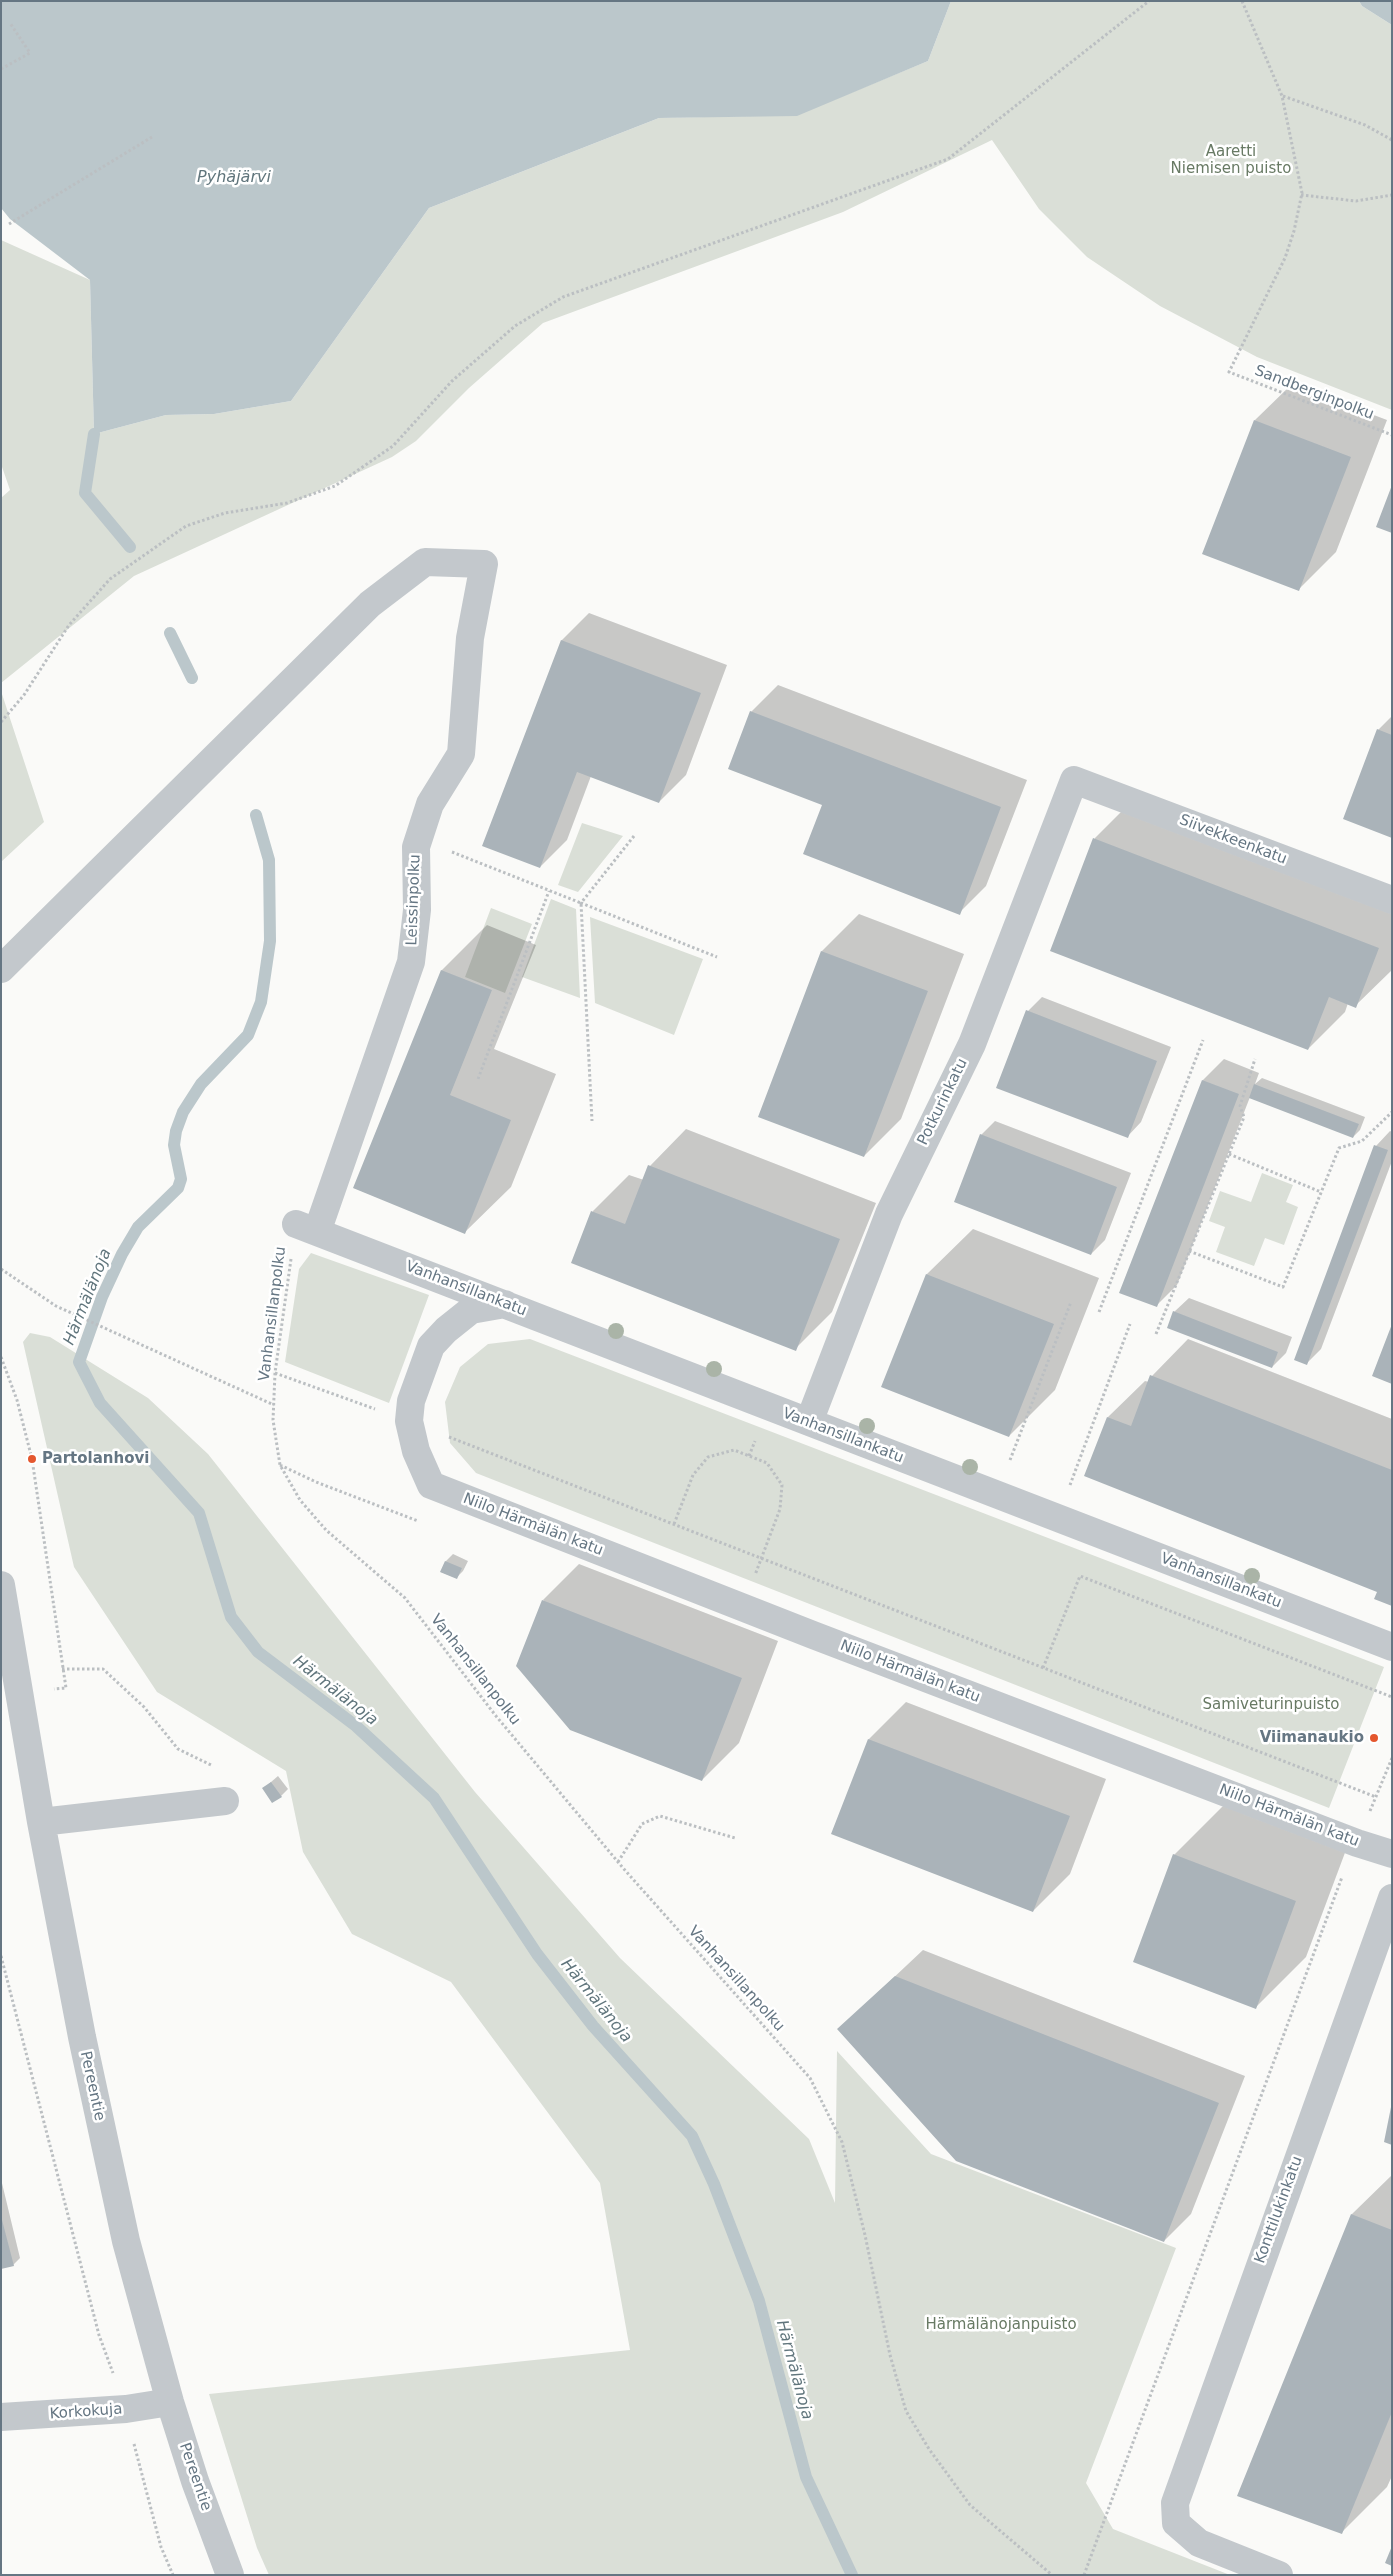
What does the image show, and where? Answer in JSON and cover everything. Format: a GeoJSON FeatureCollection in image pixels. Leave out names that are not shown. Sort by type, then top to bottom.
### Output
{"type":"FeatureCollection","features":[{"type":"Feature","properties":{"kind":"street","name":"Leissinpolku"},"geometry":{"type":"LineString","coordinates":[[1,969],[370,604],[425,562],[484,564],[470,638],[461,754],[430,804],[416,847],[417,910],[411,962],[327,1204],[306,1228]]}},
{"type":"Feature","properties":{"kind":"street","name":"Siivekkeenkatu"},"geometry":{"type":"LineString","coordinates":[[1074,780],[1392,900]]}},
{"type":"Feature","properties":{"kind":"street","name":"Potkurinkatu"},"geometry":{"type":"LineString","coordinates":[[809,1422],[889,1214],[972,1044],[1074,780]]}},
{"type":"Feature","properties":{"kind":"street","name":"Vanhansillankatu"},"geometry":{"type":"LineString","coordinates":[[306,1228],[1392,1647]]}},
{"type":"Feature","properties":{"kind":"street"},"geometry":{"type":"LineString","coordinates":[[409,1421],[411,1401],[431,1346],[446,1330],[471,1310],[505,1304]]}},
{"type":"Feature","properties":{"kind":"street","name":"Niilo Härmälän katu"},"geometry":{"type":"LineString","coordinates":[[409,1421],[416,1451],[431,1484],[743,1607],[1357,1843],[1392,1854]]}},
{"type":"Feature","properties":{"kind":"street","name":"Pereentie"},"geometry":{"type":"LineString","coordinates":[[1,1585],[41,1822],[82,2037],[126,2241],[170,2402],[195,2481],[230,2575]]}},
{"type":"Feature","properties":{"kind":"street"},"geometry":{"type":"LineString","coordinates":[[41,1822],[226,1800]]}},
{"type":"Feature","properties":{"kind":"street","name":"Konttilukinkatu"},"geometry":{"type":"LineString","coordinates":[[1279,2575],[1199,2544],[1176,2523],[1175,2503],[1392,1898]]}},
{"type":"Feature","properties":{"kind":"street","name":"Korkokuja"},"geometry":{"type":"LineString","coordinates":[[1,2417],[126,2409],[170,2402]]}},
{"type":"Feature","properties":{"kind":"path"},"geometry":{"type":"LineString","coordinates":[[1,722],[24,695],[69,625],[110,579],[186,526],[225,513],[287,504],[335,486],[393,446],[452,381],[514,326],[563,297],[948,159],[1149,1]]}},
{"type":"Feature","properties":{"kind":"path"},"geometry":{"type":"LineString","coordinates":[[1242,1],[1282,96],[1301,195],[1356,201],[1392,195]]}},
{"type":"Feature","properties":{"kind":"path"},"geometry":{"type":"LineString","coordinates":[[1,69],[30,53],[10,22]]}},
{"type":"Feature","properties":{"kind":"path"},"geometry":{"type":"LineString","coordinates":[[1282,96],[1365,125],[1392,140]]}},
{"type":"Feature","properties":{"kind":"path"},"geometry":{"type":"LineString","coordinates":[[9,224],[152,137]]}},
{"type":"Feature","properties":{"kind":"path","name":"Sandberginpolku"},"geometry":{"type":"LineString","coordinates":[[1301,195],[1294,232],[1285,258],[1229,372],[1392,434]]}},
{"type":"Feature","properties":{"kind":"path"},"geometry":{"type":"LineString","coordinates":[[592,1121],[581,903],[634,836]]}},
{"type":"Feature","properties":{"kind":"path"},"geometry":{"type":"LineString","coordinates":[[419,838],[717,956]]}},
{"type":"Feature","properties":{"kind":"path"},"geometry":{"type":"LineString","coordinates":[[478,1079],[549,890]]}},
{"type":"Feature","properties":{"kind":"path"},"geometry":{"type":"LineString","coordinates":[[1099,1312],[1203,1040]]}},
{"type":"Feature","properties":{"kind":"path"},"geometry":{"type":"LineString","coordinates":[[1156,1334],[1244,1117],[1240,1106],[1255,1059]]}},
{"type":"Feature","properties":{"kind":"path"},"geometry":{"type":"LineString","coordinates":[[1189,1251],[1283,1286],[1339,1148],[1362,1141],[1392,1112]]}},
{"type":"Feature","properties":{"kind":"path"},"geometry":{"type":"LineString","coordinates":[[1229,1154],[1321,1192]]}},
{"type":"Feature","properties":{"kind":"path","name":"Vanhansillanpolku"},"geometry":{"type":"LineString","coordinates":[[306,1228],[275,1373],[273,1420],[280,1465],[300,1500],[326,1530],[405,1598],[496,1716],[618,1862],[810,2078],[842,2142],[865,2235],[890,2355],[906,2411],[929,2449],[970,2505],[1052,2575]]}},
{"type":"Feature","properties":{"kind":"path"},"geometry":{"type":"LineString","coordinates":[[1,1269],[56,1306],[274,1405]]}},
{"type":"Feature","properties":{"kind":"path"},"geometry":{"type":"LineString","coordinates":[[1008,1467],[1071,1302]]}},
{"type":"Feature","properties":{"kind":"path"},"geometry":{"type":"LineString","coordinates":[[1068,1490],[1130,1324]]}},
{"type":"Feature","properties":{"kind":"path"},"geometry":{"type":"LineString","coordinates":[[1,1357],[17,1400],[32,1459],[46,1552]]}},
{"type":"Feature","properties":{"kind":"path"},"geometry":{"type":"LineString","coordinates":[[275,1373],[409,1421],[1376,1797]]}},
{"type":"Feature","properties":{"kind":"path"},"geometry":{"type":"LineString","coordinates":[[674,1524],[694,1475],[708,1457],[734,1450],[767,1463],[782,1485],[780,1509],[743,1607]]}},
{"type":"Feature","properties":{"kind":"path"},"geometry":{"type":"LineString","coordinates":[[280,1465],[316,1482]]}},
{"type":"Feature","properties":{"kind":"path"},"geometry":{"type":"LineString","coordinates":[[1043,1668],[1080,1576],[1392,1696]]}},
{"type":"Feature","properties":{"kind":"path"},"geometry":{"type":"LineString","coordinates":[[62,1669],[103,1669],[144,1708],[178,1749],[219,1769]]}},
{"type":"Feature","properties":{"kind":"path"},"geometry":{"type":"LineString","coordinates":[[1084,2575],[1357,1843],[1392,1758]]}},
{"type":"Feature","properties":{"kind":"path"},"geometry":{"type":"LineString","coordinates":[[618,1862],[642,1824],[660,1816],[736,1838]]}},
{"type":"Feature","properties":{"kind":"path"},"geometry":{"type":"LineString","coordinates":[[1,1956],[98,2335],[126,2409],[156,2530],[173,2575]]}},
{"type":"Feature","properties":{"kind":"green space","name":"Aaretti Niemisen puisto"},"geometry":{"type":"Polygon","coordinates":[[[951,1],[1359,1],[1362,6],[1392,25],[1392,410],[1257,357],[1160,306],[1087,257],[1039,209],[992,140],[843,212],[543,323],[469,388],[416,441],[392,457],[134,576],[1,683],[1,498],[10,490],[1,464],[1,240],[90,280],[94,434],[166,415],[214,414],[291,401],[429,208],[659,118],[797,115],[928,61],[951,1]]]}},
{"type":"Feature","properties":{"kind":"green space"},"geometry":{"type":"Polygon","coordinates":[[[1,691],[44,822],[1,862],[1,691]]]}},
{"type":"Feature","properties":{"kind":"green space"},"geometry":{"type":"Polygon","coordinates":[[[582,823],[623,836],[578,892],[558,885],[582,823]]]}},
{"type":"Feature","properties":{"kind":"green space"},"geometry":{"type":"Polygon","coordinates":[[[551,899],[576,909],[580,998],[522,977],[551,899]]]}},
{"type":"Feature","properties":{"kind":"green space"},"geometry":{"type":"Polygon","coordinates":[[[491,908],[532,924],[505,993],[465,977],[491,908]]]}},
{"type":"Feature","properties":{"kind":"green space"},"geometry":{"type":"Polygon","coordinates":[[[590,917],[703,959],[674,1035],[595,1003],[590,917]]]}},
{"type":"Feature","properties":{"kind":"green space"},"geometry":{"type":"Polygon","coordinates":[[[1262,1173],[1293,1185],[1286,1202],[1298,1207],[1284,1245],[1265,1238],[1254,1266],[1216,1252],[1225,1227],[1209,1221],[1220,1191],[1251,1202],[1262,1173]]]}},
{"type":"Feature","properties":{"kind":"green space"},"geometry":{"type":"Polygon","coordinates":[[[311,1253],[429,1295],[389,1403],[285,1362],[299,1269],[311,1253]]]}},
{"type":"Feature","properties":{"kind":"green space","name":"Härmälänojanpuisto"},"geometry":{"type":"Polygon","coordinates":[[[30,1333],[50,1337],[148,1398],[208,1454],[475,1792],[620,1958],[809,2139],[835,2203],[837,2051],[931,2154],[1176,2248],[1086,2483],[1113,2529],[1230,2575],[269,2575],[257,2548],[209,2394],[630,2350],[600,2183],[451,1982],[352,1934],[303,1852],[286,1771],[157,1692],[74,1567],[23,1342],[30,1333]]]}},
{"type":"Feature","properties":{"kind":"green space","name":"Samiveturinpuisto"},"geometry":{"type":"Polygon","coordinates":[[[530,1339],[1384,1667],[1329,1808],[476,1473],[450,1443],[445,1402],[460,1367],[488,1344],[530,1339]]]}},
{"type":"Feature","properties":{"kind":"water","name":"Pyhäjärvi"},"geometry":{"type":"Polygon","coordinates":[[[1,1],[951,1],[928,61],[797,116],[659,118],[429,208],[291,401],[214,414],[166,415],[94,434],[90,280],[10,219],[1,208],[1,1]]]}},
{"type":"Feature","properties":{"kind":"water"},"geometry":{"type":"Polygon","coordinates":[[[1359,1],[1392,1],[1392,25],[1362,6],[1359,1]]]}},
{"type":"Feature","properties":{"kind":"building"},"geometry":{"type":"Polygon","coordinates":[[[1254,420],[1351,457],[1299,591],[1202,554],[1254,420]]]}},
{"type":"Feature","properties":{"kind":"building"},"geometry":{"type":"Polygon","coordinates":[[[1392,485],[1392,533],[1376,527],[1392,485]]]}},
{"type":"Feature","properties":{"kind":"building"},"geometry":{"type":"Polygon","coordinates":[[[561,640],[701,693],[659,803],[577,772],[540,868],[482,846],[561,640]]]}},
{"type":"Feature","properties":{"kind":"building"},"geometry":{"type":"Polygon","coordinates":[[[750,711],[1001,807],[960,915],[803,854],[822,805],[728,769],[750,711]]]}},
{"type":"Feature","properties":{"kind":"building"},"geometry":{"type":"Polygon","coordinates":[[[1377,729],[1392,735],[1392,838],[1343,819],[1377,729]]]}},
{"type":"Feature","properties":{"kind":"building"},"geometry":{"type":"Polygon","coordinates":[[[1093,838],[1379,948],[1356,1008],[1329,997],[1308,1050],[1050,951],[1093,838]]]}},
{"type":"Feature","properties":{"kind":"building"},"geometry":{"type":"Polygon","coordinates":[[[821,951],[928,991],[864,1157],[758,1117],[821,951]]]}},
{"type":"Feature","properties":{"kind":"building"},"geometry":{"type":"Polygon","coordinates":[[[441,970],[492,990],[450,1095],[511,1120],[465,1234],[353,1188],[441,970]]]}},
{"type":"Feature","properties":{"kind":"building"},"geometry":{"type":"Polygon","coordinates":[[[1026,1010],[1157,1061],[1128,1138],[996,1088],[1026,1010]]]}},
{"type":"Feature","properties":{"kind":"building"},"geometry":{"type":"Polygon","coordinates":[[[1202,1080],[1239,1094],[1157,1307],[1119,1293],[1202,1080]]]}},
{"type":"Feature","properties":{"kind":"building"},"geometry":{"type":"Polygon","coordinates":[[[1254,1084],[1359,1124],[1353,1138],[1249,1098],[1254,1084]]]}},
{"type":"Feature","properties":{"kind":"building"},"geometry":{"type":"Polygon","coordinates":[[[980,1134],[1117,1187],[1091,1255],[954,1202],[980,1134]]]}},
{"type":"Feature","properties":{"kind":"building"},"geometry":{"type":"Polygon","coordinates":[[[1374,1145],[1388,1150],[1307,1365],[1294,1360],[1374,1145]]]}},
{"type":"Feature","properties":{"kind":"building"},"geometry":{"type":"Polygon","coordinates":[[[648,1165],[840,1239],[796,1351],[571,1263],[591,1211],[625,1224],[648,1165]]]}},
{"type":"Feature","properties":{"kind":"building"},"geometry":{"type":"Polygon","coordinates":[[[926,1274],[1054,1324],[1009,1437],[881,1387],[926,1274]]]}},
{"type":"Feature","properties":{"kind":"building"},"geometry":{"type":"Polygon","coordinates":[[[1173,1311],[1278,1352],[1272,1368],[1167,1328],[1173,1311]]]}},
{"type":"Feature","properties":{"kind":"building"},"geometry":{"type":"Polygon","coordinates":[[[1392,1324],[1392,1384],[1372,1376],[1392,1324]]]}},
{"type":"Feature","properties":{"kind":"building"},"geometry":{"type":"Polygon","coordinates":[[[1150,1375],[1392,1470],[1392,1606],[1374,1599],[1377,1592],[1084,1476],[1107,1417],[1131,1426],[1150,1375]]]}},
{"type":"Feature","properties":{"kind":"building"},"geometry":{"type":"Polygon","coordinates":[[[445,1561],[462,1568],[457,1579],[440,1572],[445,1561]]]}},
{"type":"Feature","properties":{"kind":"building"},"geometry":{"type":"Polygon","coordinates":[[[542,1600],[742,1678],[702,1781],[570,1730],[516,1666],[542,1600]]]}},
{"type":"Feature","properties":{"kind":"building"},"geometry":{"type":"Polygon","coordinates":[[[868,1739],[1070,1816],[1033,1912],[831,1834],[868,1739]]]}},
{"type":"Feature","properties":{"kind":"building"},"geometry":{"type":"Polygon","coordinates":[[[271,1782],[282,1797],[272,1803],[262,1788],[271,1782]]]}},
{"type":"Feature","properties":{"kind":"building"},"geometry":{"type":"Polygon","coordinates":[[[1173,1854],[1296,1901],[1256,2009],[1133,1962],[1173,1854]]]}},
{"type":"Feature","properties":{"kind":"building"},"geometry":{"type":"Polygon","coordinates":[[[895,1976],[1219,2103],[1164,2242],[956,2161],[837,2029],[895,1976]]]}},
{"type":"Feature","properties":{"kind":"building"},"geometry":{"type":"Polygon","coordinates":[[[1392,2102],[1392,2145],[1384,2142],[1392,2102]]]}},
{"type":"Feature","properties":{"kind":"building"},"geometry":{"type":"Polygon","coordinates":[[[1351,2214],[1392,2230],[1392,2412],[1342,2534],[1237,2496],[1351,2214]]]}},
{"type":"Feature","properties":{"kind":"building"},"geometry":{"type":"Polygon","coordinates":[[[1,2216],[14,2266],[1,2269],[1,2216]]]}},
{"type":"Feature","properties":{"kind":"building"},"geometry":{"type":"Polygon","coordinates":[[[1392,2546],[1392,2566],[1385,2563],[1392,2546]]]}},
{"type":"Feature","properties":{"kind":"waterway","name":"Härmälänoja"},"geometry":{"type":"LineString","coordinates":[[94,434],[85,493],[130,547]]}},
{"type":"Feature","properties":{"kind":"waterway","name":"Härmälänoja"},"geometry":{"type":"LineString","coordinates":[[170,633],[192,678]]}},
{"type":"Feature","properties":{"kind":"waterway","name":"Härmälänoja"},"geometry":{"type":"LineString","coordinates":[[256,815],[269,860],[270,941],[261,1002],[248,1035],[201,1084],[183,1112],[176,1131],[174,1145],[181,1179],[178,1188],[138,1227],[122,1254],[102,1297],[79,1362],[100,1403],[199,1513],[231,1617],[258,1652],[356,1726],[434,1798],[537,1954],[593,2026],[692,2136],[714,2184],[759,2301],[806,2477],[852,2575]]}},
{"type":"Feature","properties":{"kind":"place","name":"Partolanhovi"},"geometry":{"type":"Point","coordinates":[32,1459]}},
{"type":"Feature","properties":{"kind":"place","name":"Viimanaukio"},"geometry":{"type":"Point","coordinates":[1374,1738]}}]}
